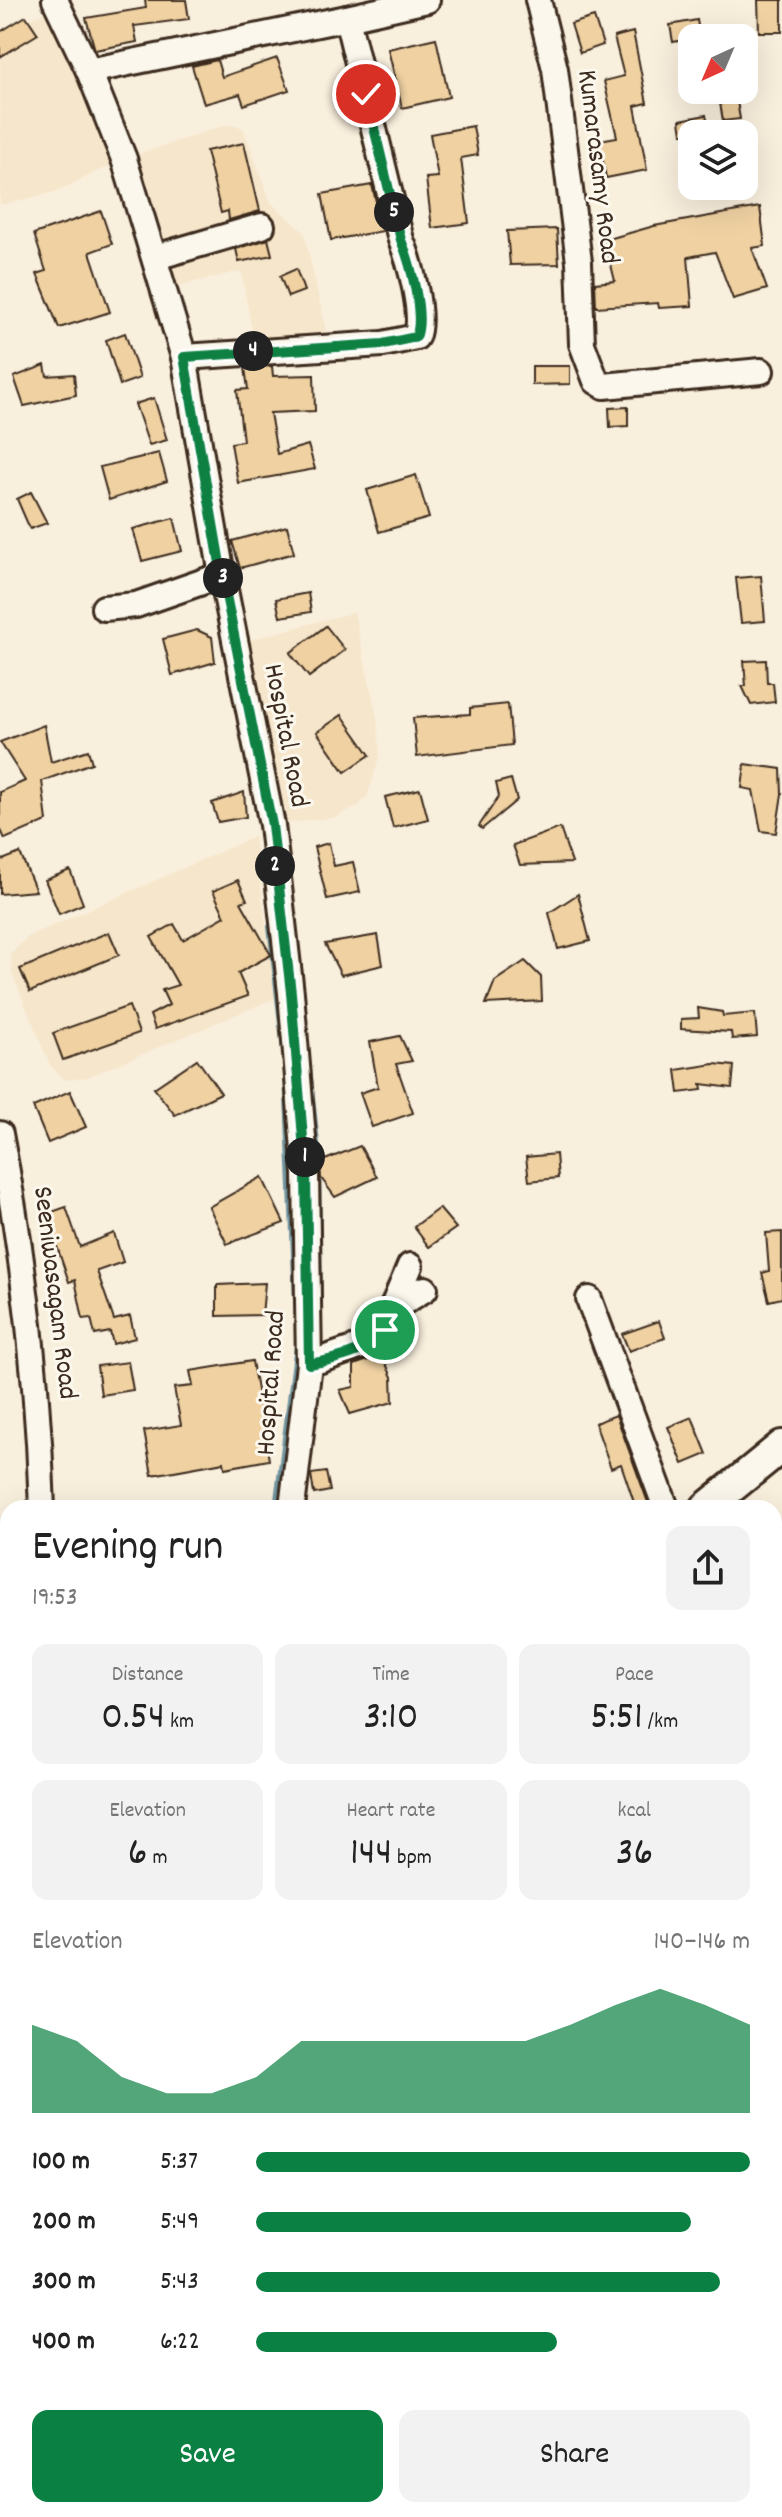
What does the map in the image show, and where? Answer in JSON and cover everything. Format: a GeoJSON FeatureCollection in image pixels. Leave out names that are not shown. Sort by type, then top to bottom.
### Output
{"type":"FeatureCollection","features":[{"type":"Feature","properties":{"kind":"main road"},"geometry":{"type":"LineString","coordinates":[[718,1500],[777,1460]]}},
{"type":"Feature","properties":{"kind":"street","name":"Hospital Road"},"geometry":{"type":"LineString","coordinates":[[55,0],[89,71],[124,159],[184,357],[222,575],[272,825],[291,993],[306,1174],[309,1364],[293,1500]]}},
{"type":"Feature","properties":{"kind":"street"},"geometry":{"type":"LineString","coordinates":[[89,71],[427,0]]}},
{"type":"Feature","properties":{"kind":"street","name":"Kumarasamy Road"},"geometry":{"type":"LineString","coordinates":[[538,0],[555,69],[579,262],[582,344],[599,385],[761,371]]}},
{"type":"Feature","properties":{"kind":"street"},"geometry":{"type":"LineString","coordinates":[[184,357],[383,344],[416,337],[420,317],[409,259],[401,240],[347,18]]}},
{"type":"Feature","properties":{"kind":"street"},"geometry":{"type":"LineString","coordinates":[[156,257],[262,226]]}},
{"type":"Feature","properties":{"kind":"street"},"geometry":{"type":"LineString","coordinates":[[104,608],[136,605],[222,575]]}},
{"type":"Feature","properties":{"kind":"street","name":"Seeniwasagam Road"},"geometry":{"type":"LineString","coordinates":[[0,1134],[19,1230],[39,1416],[42,1500]]}},
{"type":"Feature","properties":{"kind":"street"},"geometry":{"type":"LineString","coordinates":[[309,1364],[379,1340],[410,1266]]}},
{"type":"Feature","properties":{"kind":"street"},"geometry":{"type":"LineString","coordinates":[[394,1308],[425,1289]]}},
{"type":"Feature","properties":{"kind":"street"},"geometry":{"type":"LineString","coordinates":[[589,1299],[663,1500]]}},
{"type":"Feature","properties":{"kind":"shaded area"},"geometry":{"type":"Polygon","coordinates":[[[59,7],[124,159],[55,192],[0,205],[0,32],[59,7]]]}},
{"type":"Feature","properties":{"kind":"shaded area"},"geometry":{"type":"Polygon","coordinates":[[[223,126],[243,128],[271,203],[304,232],[329,345],[256,351],[241,271],[165,289],[124,159],[223,126]]]}},
{"type":"Feature","properties":{"kind":"shaded area"},"geometry":{"type":"Polygon","coordinates":[[[354,612],[377,718],[380,755],[367,797],[357,807],[335,817],[272,825],[235,644],[354,612]]]}},
{"type":"Feature","properties":{"kind":"shaded area"},"geometry":{"type":"Polygon","coordinates":[[[254,837],[276,998],[87,1077],[65,1080],[50,1065],[12,973],[11,954],[27,937],[254,837]]]}},
{"type":"Feature","properties":{"kind":"building"},"geometry":{"type":"Polygon","coordinates":[[[145,0],[186,0],[189,19],[134,26],[137,42],[95,50],[86,18],[146,8],[145,0]]]}},
{"type":"Feature","properties":{"kind":"building"},"geometry":{"type":"Polygon","coordinates":[[[758,0],[782,0],[782,32],[759,32],[758,0]]]}},
{"type":"Feature","properties":{"kind":"building"},"geometry":{"type":"Polygon","coordinates":[[[26,16],[38,34],[0,57],[0,32],[26,16]]]}},
{"type":"Feature","properties":{"kind":"building"},"geometry":{"type":"Polygon","coordinates":[[[594,17],[603,45],[580,53],[571,24],[594,17]]]}},
{"type":"Feature","properties":{"kind":"building"},"geometry":{"type":"Polygon","coordinates":[[[697,20],[698,24],[678,24],[678,41],[673,42],[670,25],[697,20]]]}},
{"type":"Feature","properties":{"kind":"building"},"geometry":{"type":"Polygon","coordinates":[[[633,32],[647,103],[635,106],[647,170],[606,178],[599,140],[617,137],[604,81],[624,76],[614,37],[633,32]]]}},
{"type":"Feature","properties":{"kind":"building"},"geometry":{"type":"Polygon","coordinates":[[[436,38],[449,97],[402,108],[388,49],[436,38]]]}},
{"type":"Feature","properties":{"kind":"building"},"geometry":{"type":"Polygon","coordinates":[[[277,58],[289,90],[244,105],[240,94],[204,104],[192,66],[217,60],[222,77],[277,58]]]}},
{"type":"Feature","properties":{"kind":"building"},"geometry":{"type":"Polygon","coordinates":[[[720,104],[738,104],[740,119],[723,120],[720,104]]]}},
{"type":"Feature","properties":{"kind":"building"},"geometry":{"type":"Polygon","coordinates":[[[706,115],[707,120],[680,120],[706,115]]]}},
{"type":"Feature","properties":{"kind":"building"},"geometry":{"type":"Polygon","coordinates":[[[473,126],[478,155],[461,158],[469,223],[432,228],[426,178],[438,177],[430,134],[473,126]]]}},
{"type":"Feature","properties":{"kind":"building"},"geometry":{"type":"Polygon","coordinates":[[[244,143],[260,211],[229,220],[228,211],[221,213],[206,151],[244,143]]]}},
{"type":"Feature","properties":{"kind":"building"},"geometry":{"type":"Polygon","coordinates":[[[372,185],[383,231],[331,240],[322,194],[372,185]]]}},
{"type":"Feature","properties":{"kind":"building"},"geometry":{"type":"Polygon","coordinates":[[[760,207],[765,246],[752,248],[767,289],[733,299],[715,252],[688,257],[692,306],[659,308],[658,303],[596,307],[595,283],[615,281],[605,240],[654,226],[760,207]]]}},
{"type":"Feature","properties":{"kind":"building"},"geometry":{"type":"Polygon","coordinates":[[[101,211],[112,244],[90,252],[110,312],[59,328],[37,274],[46,271],[34,234],[101,211]]]}},
{"type":"Feature","properties":{"kind":"building"},"geometry":{"type":"Polygon","coordinates":[[[557,229],[559,264],[510,265],[507,231],[557,229]]]}},
{"type":"Feature","properties":{"kind":"building"},"geometry":{"type":"Polygon","coordinates":[[[268,239],[272,255],[239,262],[236,249],[268,239]]]}},
{"type":"Feature","properties":{"kind":"building"},"geometry":{"type":"Polygon","coordinates":[[[296,269],[304,291],[288,297],[280,276],[296,269]]]}},
{"type":"Feature","properties":{"kind":"building"},"geometry":{"type":"Polygon","coordinates":[[[125,333],[140,378],[120,385],[106,340],[125,333]]]}},
{"type":"Feature","properties":{"kind":"building"},"geometry":{"type":"Polygon","coordinates":[[[45,365],[47,376],[74,374],[76,395],[24,406],[14,377],[45,365]]]}},
{"type":"Feature","properties":{"kind":"building"},"geometry":{"type":"Polygon","coordinates":[[[272,366],[273,376],[314,375],[315,411],[270,413],[277,454],[308,445],[315,469],[238,483],[231,443],[243,441],[237,390],[248,389],[245,368],[272,366]]]}},
{"type":"Feature","properties":{"kind":"building"},"geometry":{"type":"Polygon","coordinates":[[[532,366],[570,366],[570,384],[532,385],[532,366]]]}},
{"type":"Feature","properties":{"kind":"building"},"geometry":{"type":"Polygon","coordinates":[[[154,398],[167,440],[149,445],[135,404],[154,398]]]}},
{"type":"Feature","properties":{"kind":"building"},"geometry":{"type":"Polygon","coordinates":[[[628,407],[628,426],[610,427],[609,408],[628,407]]]}},
{"type":"Feature","properties":{"kind":"building"},"geometry":{"type":"Polygon","coordinates":[[[159,453],[167,481],[109,500],[100,467],[159,453]]]}},
{"type":"Feature","properties":{"kind":"building"},"geometry":{"type":"Polygon","coordinates":[[[416,475],[429,518],[379,532],[367,490],[416,475]]]}},
{"type":"Feature","properties":{"kind":"building"},"geometry":{"type":"Polygon","coordinates":[[[31,492],[47,523],[30,529],[17,499],[31,492]]]}},
{"type":"Feature","properties":{"kind":"building"},"geometry":{"type":"Polygon","coordinates":[[[174,518],[182,551],[142,561],[133,529],[174,518]]]}},
{"type":"Feature","properties":{"kind":"building"},"geometry":{"type":"Polygon","coordinates":[[[287,526],[294,553],[240,568],[232,541],[287,526]]]}},
{"type":"Feature","properties":{"kind":"building"},"geometry":{"type":"Polygon","coordinates":[[[761,576],[765,621],[741,623],[736,578],[761,576]]]}},
{"type":"Feature","properties":{"kind":"building"},"geometry":{"type":"Polygon","coordinates":[[[308,593],[311,612],[280,617],[276,599],[308,593]]]}},
{"type":"Feature","properties":{"kind":"building"},"geometry":{"type":"Polygon","coordinates":[[[326,626],[345,650],[309,677],[290,653],[326,626]]]}},
{"type":"Feature","properties":{"kind":"building"},"geometry":{"type":"Polygon","coordinates":[[[197,630],[212,637],[215,662],[172,675],[163,639],[197,630]]]}},
{"type":"Feature","properties":{"kind":"building"},"geometry":{"type":"Polygon","coordinates":[[[766,660],[767,683],[773,683],[775,702],[751,705],[742,686],[746,686],[744,661],[766,660]]]}},
{"type":"Feature","properties":{"kind":"building"},"geometry":{"type":"Polygon","coordinates":[[[508,704],[512,745],[417,757],[413,718],[470,714],[470,708],[508,704]]]}},
{"type":"Feature","properties":{"kind":"building"},"geometry":{"type":"Polygon","coordinates":[[[342,715],[370,755],[345,772],[317,732],[342,715]]]}},
{"type":"Feature","properties":{"kind":"building"},"geometry":{"type":"Polygon","coordinates":[[[44,725],[51,762],[88,750],[92,763],[42,781],[47,821],[5,839],[0,828],[0,792],[25,781],[0,742],[44,725]]]}},
{"type":"Feature","properties":{"kind":"building"},"geometry":{"type":"Polygon","coordinates":[[[745,764],[781,769],[782,794],[776,833],[761,831],[753,790],[742,788],[745,764]]]}},
{"type":"Feature","properties":{"kind":"building"},"geometry":{"type":"Polygon","coordinates":[[[511,779],[517,800],[482,829],[479,826],[499,796],[496,783],[511,779]]]}},
{"type":"Feature","properties":{"kind":"building"},"geometry":{"type":"Polygon","coordinates":[[[420,789],[428,819],[393,828],[385,797],[420,789]]]}},
{"type":"Feature","properties":{"kind":"building"},"geometry":{"type":"Polygon","coordinates":[[[244,792],[246,817],[218,822],[212,803],[244,792]]]}},
{"type":"Feature","properties":{"kind":"building"},"geometry":{"type":"Polygon","coordinates":[[[560,828],[572,863],[520,865],[513,845],[560,828]]]}},
{"type":"Feature","properties":{"kind":"building"},"geometry":{"type":"Polygon","coordinates":[[[329,843],[334,866],[353,862],[360,892],[327,899],[314,847],[329,843]]]}},
{"type":"Feature","properties":{"kind":"building"},"geometry":{"type":"Polygon","coordinates":[[[20,853],[36,891],[0,894],[0,861],[20,853]]]}},
{"type":"Feature","properties":{"kind":"building"},"geometry":{"type":"Polygon","coordinates":[[[70,870],[83,904],[59,914],[45,880],[70,870]]]}},
{"type":"Feature","properties":{"kind":"building"},"geometry":{"type":"Polygon","coordinates":[[[238,880],[247,900],[241,902],[271,955],[238,973],[248,996],[155,1029],[150,1015],[169,1005],[162,990],[178,985],[151,937],[174,924],[183,940],[225,916],[213,891],[238,880]]]}},
{"type":"Feature","properties":{"kind":"building"},"geometry":{"type":"Polygon","coordinates":[[[578,894],[590,941],[558,949],[549,913],[578,894]]]}},
{"type":"Feature","properties":{"kind":"building"},"geometry":{"type":"Polygon","coordinates":[[[109,932],[119,955],[30,992],[20,969],[109,932]]]}},
{"type":"Feature","properties":{"kind":"building"},"geometry":{"type":"Polygon","coordinates":[[[378,935],[383,965],[341,975],[325,944],[378,935]]]}},
{"type":"Feature","properties":{"kind":"building"},"geometry":{"type":"Polygon","coordinates":[[[525,961],[541,977],[542,1001],[486,1004],[495,981],[525,961]]]}},
{"type":"Feature","properties":{"kind":"building"},"geometry":{"type":"Polygon","coordinates":[[[129,1006],[139,1033],[63,1060],[53,1033],[129,1006]]]}},
{"type":"Feature","properties":{"kind":"building"},"geometry":{"type":"Polygon","coordinates":[[[698,1008],[722,1012],[723,1016],[755,1013],[757,1037],[732,1039],[731,1032],[681,1029],[681,1019],[699,1018],[698,1008]]]}},
{"type":"Feature","properties":{"kind":"building"},"geometry":{"type":"Polygon","coordinates":[[[400,1036],[412,1061],[396,1064],[413,1113],[372,1127],[360,1093],[378,1087],[370,1042],[400,1036]]]}},
{"type":"Feature","properties":{"kind":"building"},"geometry":{"type":"Polygon","coordinates":[[[197,1059],[221,1093],[175,1115],[154,1088],[197,1059]]]}},
{"type":"Feature","properties":{"kind":"building"},"geometry":{"type":"Polygon","coordinates":[[[714,1064],[734,1066],[732,1088],[701,1084],[702,1090],[679,1093],[676,1070],[714,1064]]]}},
{"type":"Feature","properties":{"kind":"building"},"geometry":{"type":"Polygon","coordinates":[[[70,1091],[86,1127],[48,1143],[33,1107],[70,1091]]]}},
{"type":"Feature","properties":{"kind":"building"},"geometry":{"type":"Polygon","coordinates":[[[360,1146],[377,1177],[335,1197],[321,1178],[320,1162],[360,1146]]]}},
{"type":"Feature","properties":{"kind":"building"},"geometry":{"type":"Polygon","coordinates":[[[556,1154],[558,1178],[529,1181],[526,1157],[556,1154]]]}},
{"type":"Feature","properties":{"kind":"building"},"geometry":{"type":"Polygon","coordinates":[[[262,1177],[284,1223],[227,1244],[209,1207],[262,1177]]]}},
{"type":"Feature","properties":{"kind":"building"},"geometry":{"type":"Polygon","coordinates":[[[66,1207],[80,1247],[114,1233],[123,1262],[97,1271],[114,1320],[130,1316],[135,1338],[113,1344],[110,1332],[95,1335],[91,1318],[83,1319],[75,1280],[69,1282],[46,1214],[66,1207]]]}},
{"type":"Feature","properties":{"kind":"building"},"geometry":{"type":"Polygon","coordinates":[[[439,1208],[456,1228],[429,1247],[414,1227],[439,1208]]]}},
{"type":"Feature","properties":{"kind":"building"},"geometry":{"type":"Polygon","coordinates":[[[782,1232],[782,1298],[769,1301],[762,1273],[769,1271],[766,1233],[782,1232]]]}},
{"type":"Feature","properties":{"kind":"building"},"geometry":{"type":"Polygon","coordinates":[[[265,1283],[262,1315],[217,1316],[217,1285],[265,1283]]]}},
{"type":"Feature","properties":{"kind":"building"},"geometry":{"type":"Polygon","coordinates":[[[659,1321],[665,1338],[629,1351],[622,1334],[659,1321]]]}},
{"type":"Feature","properties":{"kind":"building"},"geometry":{"type":"Polygon","coordinates":[[[382,1355],[392,1377],[393,1402],[350,1414],[340,1390],[354,1387],[354,1365],[382,1355]]]}},
{"type":"Feature","properties":{"kind":"building"},"geometry":{"type":"Polygon","coordinates":[[[252,1361],[269,1460],[225,1468],[224,1462],[152,1475],[144,1431],[181,1425],[174,1388],[193,1386],[190,1371],[252,1361]]]}},
{"type":"Feature","properties":{"kind":"building"},"geometry":{"type":"Polygon","coordinates":[[[128,1362],[133,1390],[101,1395],[97,1366],[128,1362]]]}},
{"type":"Feature","properties":{"kind":"building"},"geometry":{"type":"Polygon","coordinates":[[[616,1415],[647,1500],[633,1500],[621,1464],[611,1468],[595,1423],[616,1415]]]}},
{"type":"Feature","properties":{"kind":"building"},"geometry":{"type":"Polygon","coordinates":[[[692,1417],[707,1454],[683,1464],[668,1427],[692,1417]]]}},
{"type":"Feature","properties":{"kind":"building"},"geometry":{"type":"Polygon","coordinates":[[[326,1472],[330,1491],[314,1494],[311,1474],[326,1472]]]}},
{"type":"Feature","properties":{"kind":"waterway"},"geometry":{"type":"LineString","coordinates":[[270,927],[284,1050]]}},
{"type":"Feature","properties":{"kind":"waterway"},"geometry":{"type":"LineString","coordinates":[[309,1069],[318,1153],[320,1306]]}},
{"type":"Feature","properties":{"kind":"waterway"},"geometry":{"type":"LineString","coordinates":[[286,1073],[296,1302]]}},
{"type":"Feature","properties":{"kind":"waterway"},"geometry":{"type":"LineString","coordinates":[[277,1500],[297,1345]]}},
{"type":"Feature","properties":{"kind":"route"},"geometry":{"type":"LineString","coordinates":[[366,94],[401,240],[409,259],[420,317],[416,337],[383,344],[329,345],[184,357],[222,575],[272,825],[291,993],[306,1174],[309,1364],[369,1346],[379,1340],[385,1330]]}}]}
